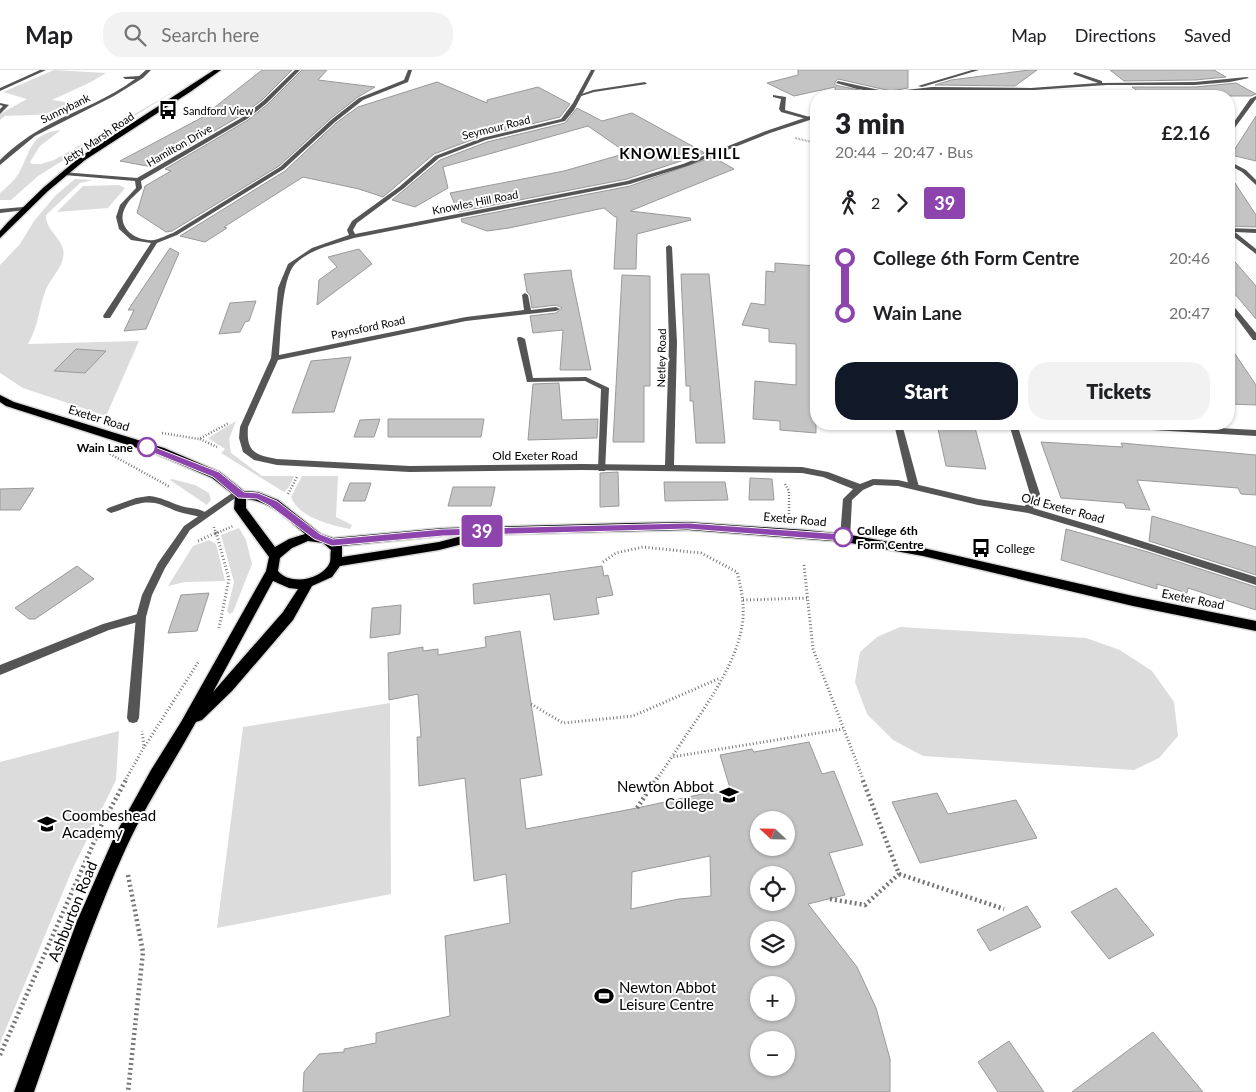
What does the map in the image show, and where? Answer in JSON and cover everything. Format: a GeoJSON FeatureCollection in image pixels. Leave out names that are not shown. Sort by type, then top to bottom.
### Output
{"type":"FeatureCollection","features":[{"type":"Feature","properties":{"kind":"main road","name":"Jetty Marsh Road"},"geometry":{"type":"LineString","coordinates":[[0,236],[23,209],[64,173],[96,149],[190,92],[218,70]]}},
{"type":"Feature","properties":{"kind":"main road","name":"Exeter Road"},"geometry":{"type":"LineString","coordinates":[[0,398],[10,404],[160,451],[216,474],[240,494],[258,496],[274,504],[317,537]]}},
{"type":"Feature","properties":{"kind":"main road"},"geometry":{"type":"LineString","coordinates":[[240,494],[240,509],[275,556]]}},
{"type":"Feature","properties":{"kind":"main road","name":"Exeter Road"},"geometry":{"type":"LineString","coordinates":[[332,543],[443,532],[688,526],[845,538],[923,552],[1133,601],[1256,626]]}},
{"type":"Feature","properties":{"kind":"main road","name":"Exeter Road"},"geometry":{"type":"LineString","coordinates":[[337,562],[438,546],[502,530]]}},
{"type":"Feature","properties":{"kind":"main road"},"geometry":{"type":"LineString","coordinates":[[317,537],[332,543],[337,548],[337,562],[325,576],[306,584],[288,584],[275,577],[272,571],[275,556],[298,539],[317,537]]}},
{"type":"Feature","properties":{"kind":"main road","name":"Ashburton Road"},"geometry":{"type":"LineString","coordinates":[[24,1092],[86,920],[121,841],[156,775],[186,727],[272,571]]}},
{"type":"Feature","properties":{"kind":"main road","name":"Ashburton Road"},"geometry":{"type":"LineString","coordinates":[[186,727],[227,687],[288,616],[306,584]]}},
{"type":"Feature","properties":{"kind":"street"},"geometry":{"type":"LineString","coordinates":[[0,90],[44,70]]}},
{"type":"Feature","properties":{"kind":"street","name":"Sunnybank"},"geometry":{"type":"LineString","coordinates":[[0,162],[9,152],[27,140],[108,99],[142,77],[149,70]]}},
{"type":"Feature","properties":{"kind":"street","name":"Hamilton Drive"},"geometry":{"type":"LineString","coordinates":[[138,180],[245,118],[265,102],[298,70]]}},
{"type":"Feature","properties":{"kind":"street"},"geometry":{"type":"LineString","coordinates":[[64,173],[138,180],[139,188],[123,205],[119,217],[122,229],[133,239],[155,242],[176,234],[259,184],[282,168],[333,121],[361,99],[406,81],[410,70]]}},
{"type":"Feature","properties":{"kind":"street","name":"Seymour Road"},"geometry":{"type":"LineString","coordinates":[[353,236],[350,230],[354,222],[401,188],[437,157],[484,139],[563,120],[570,114],[593,70]]}},
{"type":"Feature","properties":{"kind":"street"},"geometry":{"type":"LineString","coordinates":[[922,88],[920,86],[924,83],[977,70]]}},
{"type":"Feature","properties":{"kind":"street"},"geometry":{"type":"LineString","coordinates":[[1066,86],[1076,72],[1108,84]]}},
{"type":"Feature","properties":{"kind":"street"},"geometry":{"type":"LineString","coordinates":[[125,78],[142,77]]}},
{"type":"Feature","properties":{"kind":"street"},"geometry":{"type":"LineString","coordinates":[[910,90],[922,88],[1040,90],[1066,86],[1202,83],[1247,78]]}},
{"type":"Feature","properties":{"kind":"street"},"geometry":{"type":"LineString","coordinates":[[838,82],[853,88],[878,90]]}},
{"type":"Feature","properties":{"kind":"street"},"geometry":{"type":"LineString","coordinates":[[578,96],[645,83]]}},
{"type":"Feature","properties":{"kind":"street"},"geometry":{"type":"LineString","coordinates":[[775,96],[784,98],[782,109],[784,111],[810,116]]}},
{"type":"Feature","properties":{"kind":"street"},"geometry":{"type":"LineString","coordinates":[[1235,124],[1256,97]]}},
{"type":"Feature","properties":{"kind":"street"},"geometry":{"type":"LineString","coordinates":[[0,104],[7,105],[0,112]]}},
{"type":"Feature","properties":{"kind":"street","name":"Knowles Hill Road"},"geometry":{"type":"LineString","coordinates":[[248,415],[275,358],[281,288],[292,264],[314,248],[353,236],[628,183],[685,165],[768,132],[810,118]]}},
{"type":"Feature","properties":{"kind":"street"},"geometry":{"type":"LineString","coordinates":[[1235,166],[1244,171],[1256,184]]}},
{"type":"Feature","properties":{"kind":"street"},"geometry":{"type":"LineString","coordinates":[[0,211],[23,209]]}},
{"type":"Feature","properties":{"kind":"street"},"geometry":{"type":"LineString","coordinates":[[1235,230],[1256,231]]}},
{"type":"Feature","properties":{"kind":"street"},"geometry":{"type":"LineString","coordinates":[[1235,235],[1256,252]]}},
{"type":"Feature","properties":{"kind":"street"},"geometry":{"type":"LineString","coordinates":[[107,316],[155,242]]}},
{"type":"Feature","properties":{"kind":"street","name":"Netley Road"},"geometry":{"type":"LineString","coordinates":[[669,247],[673,342],[669,469]]}},
{"type":"Feature","properties":{"kind":"street"},"geometry":{"type":"LineString","coordinates":[[525,295],[528,312]]}},
{"type":"Feature","properties":{"kind":"street","name":"Paynsford Road"},"geometry":{"type":"LineString","coordinates":[[275,358],[466,319],[556,309]]}},
{"type":"Feature","properties":{"kind":"street"},"geometry":{"type":"LineString","coordinates":[[1235,312],[1256,338]]}},
{"type":"Feature","properties":{"kind":"street"},"geometry":{"type":"LineString","coordinates":[[521,339],[530,380],[586,379],[605,388],[602,468]]}},
{"type":"Feature","properties":{"kind":"street","name":"Old Exeter Road"},"geometry":{"type":"LineString","coordinates":[[248,415],[243,438],[246,450],[257,458],[277,462],[410,469],[802,470],[825,474],[860,488],[873,482],[898,483],[978,502],[1028,510],[1256,581]]}},
{"type":"Feature","properties":{"kind":"street"},"geometry":{"type":"LineString","coordinates":[[900,430],[914,487]]}},
{"type":"Feature","properties":{"kind":"street"},"geometry":{"type":"LineString","coordinates":[[1015,430],[1035,494],[1028,510]]}},
{"type":"Feature","properties":{"kind":"street"},"geometry":{"type":"LineString","coordinates":[[1224,430],[1256,433]]}},
{"type":"Feature","properties":{"kind":"street"},"geometry":{"type":"LineString","coordinates":[[845,538],[848,499],[860,488]]}},
{"type":"Feature","properties":{"kind":"street"},"geometry":{"type":"LineString","coordinates":[[133,718],[141,617],[147,594],[161,566],[186,528],[203,515],[240,494]]}},
{"type":"Feature","properties":{"kind":"street"},"geometry":{"type":"LineString","coordinates":[[111,510],[137,500],[150,499],[163,501],[180,509],[195,510],[203,515]]}},
{"type":"Feature","properties":{"kind":"street"},"geometry":{"type":"LineString","coordinates":[[0,670],[107,627],[141,617]]}},
{"type":"Feature","properties":{"kind":"path"},"geometry":{"type":"LineString","coordinates":[[199,439],[218,430],[235,418],[248,415]]}},
{"type":"Feature","properties":{"kind":"path"},"geometry":{"type":"LineString","coordinates":[[156,432],[199,439],[217,447]]}},
{"type":"Feature","properties":{"kind":"path"},"geometry":{"type":"LineString","coordinates":[[104,451],[173,489]]}},
{"type":"Feature","properties":{"kind":"path"},"geometry":{"type":"LineString","coordinates":[[789,491],[789,518]]}},
{"type":"Feature","properties":{"kind":"path"},"geometry":{"type":"LineString","coordinates":[[203,515],[212,520],[229,579],[218,630]]}},
{"type":"Feature","properties":{"kind":"path"},"geometry":{"type":"LineString","coordinates":[[603,562],[616,553],[643,548],[701,553],[737,572],[743,600],[742,621],[731,661],[672,757],[637,808]]}},
{"type":"Feature","properties":{"kind":"path"},"geometry":{"type":"LineString","coordinates":[[804,565],[812,649],[899,874]]}},
{"type":"Feature","properties":{"kind":"path"},"geometry":{"type":"LineString","coordinates":[[743,600],[808,598]]}},
{"type":"Feature","properties":{"kind":"path"},"geometry":{"type":"LineString","coordinates":[[0,1055],[102,824],[144,746],[204,653]]}},
{"type":"Feature","properties":{"kind":"path"},"geometry":{"type":"LineString","coordinates":[[531,704],[563,723],[633,716],[721,678]]}},
{"type":"Feature","properties":{"kind":"path"},"geometry":{"type":"LineString","coordinates":[[133,718],[142,730],[144,746]]}},
{"type":"Feature","properties":{"kind":"path"},"geometry":{"type":"LineString","coordinates":[[672,757],[843,728]]}},
{"type":"Feature","properties":{"kind":"path"},"geometry":{"type":"LineString","coordinates":[[121,841],[143,952],[128,1092]]}},
{"type":"Feature","properties":{"kind":"path"},"geometry":{"type":"LineString","coordinates":[[830,898],[865,905],[899,874]]}},
{"type":"Feature","properties":{"kind":"path"},"geometry":{"type":"LineString","coordinates":[[899,874],[1004,909]]}},
{"type":"Feature","properties":{"kind":"shaded area"},"geometry":{"type":"Polygon","coordinates":[[[54,70],[106,73],[52,100],[81,104],[59,114],[5,116],[0,120],[0,114],[27,99],[3,92],[54,70]]]}},
{"type":"Feature","properties":{"kind":"shaded area"},"geometry":{"type":"Polygon","coordinates":[[[178,89],[38,176],[11,200],[0,200],[0,193],[17,176],[33,144],[43,135],[61,130],[40,146],[30,162],[32,164],[41,164],[54,160],[178,89]]]}},
{"type":"Feature","properties":{"kind":"shaded area"},"geometry":{"type":"Polygon","coordinates":[[[75,179],[93,180],[80,183],[46,215],[50,228],[62,246],[63,258],[58,270],[47,286],[34,331],[28,344],[139,341],[106,416],[23,388],[0,373],[0,265],[20,244],[34,221],[56,195],[75,179]],[[76,349],[55,371],[85,373],[105,351],[76,349]]]}},
{"type":"Feature","properties":{"kind":"shaded area"},"geometry":{"type":"Polygon","coordinates":[[[119,185],[125,188],[108,208],[57,212],[83,186],[119,185]]]}},
{"type":"Feature","properties":{"kind":"shaded area"},"geometry":{"type":"Polygon","coordinates":[[[236,421],[229,439],[231,453],[262,476],[294,476],[289,487],[284,492],[221,453],[225,449],[208,438],[236,421]]]}},
{"type":"Feature","properties":{"kind":"shaded area"},"geometry":{"type":"Polygon","coordinates":[[[302,476],[338,476],[336,517],[352,525],[350,529],[316,519],[295,504],[291,497],[302,476]]]}},
{"type":"Feature","properties":{"kind":"shaded area"},"geometry":{"type":"Polygon","coordinates":[[[170,480],[195,485],[209,493],[211,500],[207,505],[170,480]]]}},
{"type":"Feature","properties":{"kind":"shaded area"},"geometry":{"type":"Polygon","coordinates":[[[239,528],[246,540],[252,564],[233,612],[230,614],[227,611],[234,582],[221,535],[239,528]]]}},
{"type":"Feature","properties":{"kind":"shaded area"},"geometry":{"type":"Polygon","coordinates":[[[209,540],[216,544],[225,581],[185,582],[168,586],[193,546],[209,540]]]}},
{"type":"Feature","properties":{"kind":"shaded area"},"geometry":{"type":"Polygon","coordinates":[[[900,627],[1086,638],[1120,650],[1152,671],[1174,702],[1178,736],[1159,758],[1134,770],[923,756],[893,740],[867,714],[855,682],[860,652],[877,637],[900,627]]]}},
{"type":"Feature","properties":{"kind":"shaded area"},"geometry":{"type":"Polygon","coordinates":[[[390,703],[391,894],[217,928],[243,727],[390,703]]]}},
{"type":"Feature","properties":{"kind":"shaded area","name":"Coombeshead Academy"},"geometry":{"type":"Polygon","coordinates":[[[119,731],[116,780],[73,868],[0,1043],[0,762],[119,731]]]}},
{"type":"Feature","properties":{"kind":"building"},"geometry":{"type":"Polygon","coordinates":[[[262,70],[292,70],[262,100],[242,115],[152,167],[120,161],[201,118],[262,70]]]}},
{"type":"Feature","properties":{"kind":"building"},"geometry":{"type":"Polygon","coordinates":[[[302,70],[327,70],[318,80],[375,87],[358,97],[330,119],[279,166],[172,231],[166,232],[137,213],[145,186],[171,171],[165,169],[248,120],[268,104],[302,70]]]}},
{"type":"Feature","properties":{"kind":"building"},"geometry":{"type":"Polygon","coordinates":[[[798,70],[908,70],[908,88],[887,90],[838,79],[835,85],[859,90],[835,90],[835,87],[810,90],[810,92],[794,96],[767,83],[798,75],[798,70]]]}},
{"type":"Feature","properties":{"kind":"building"},"geometry":{"type":"Polygon","coordinates":[[[1037,70],[1015,86],[935,85],[951,80],[1037,70]]]}},
{"type":"Feature","properties":{"kind":"building"},"geometry":{"type":"Polygon","coordinates":[[[1110,70],[1214,70],[1226,77],[1195,80],[1124,81],[1110,70]]]}},
{"type":"Feature","properties":{"kind":"building"},"geometry":{"type":"Polygon","coordinates":[[[437,82],[487,103],[487,100],[538,87],[570,104],[560,117],[482,136],[434,154],[383,197],[359,189],[303,177],[224,227],[227,228],[205,242],[180,236],[285,171],[336,123],[358,107],[437,82]]]}},
{"type":"Feature","properties":{"kind":"building"},"geometry":{"type":"Polygon","coordinates":[[[1236,83],[1256,94],[1251,96],[1235,96],[1235,90],[1136,90],[1132,87],[1195,87],[1236,83]]]}},
{"type":"Feature","properties":{"kind":"building"},"geometry":{"type":"Polygon","coordinates":[[[577,108],[602,121],[632,113],[705,153],[627,179],[458,212],[450,193],[564,171],[627,153],[588,126],[443,167],[448,188],[415,207],[392,200],[440,160],[487,142],[565,123],[577,108]]]}},
{"type":"Feature","properties":{"kind":"building"},"geometry":{"type":"Polygon","coordinates":[[[1256,116],[1256,161],[1235,156],[1235,149],[1256,116]]]}},
{"type":"Feature","properties":{"kind":"building"},"geometry":{"type":"Polygon","coordinates":[[[713,157],[734,169],[630,211],[690,218],[691,220],[637,234],[636,269],[614,269],[617,217],[604,208],[487,231],[462,222],[461,219],[630,186],[713,157]]]}},
{"type":"Feature","properties":{"kind":"building"},"geometry":{"type":"Polygon","coordinates":[[[1235,183],[1256,215],[1256,227],[1235,226],[1235,183]]]}},
{"type":"Feature","properties":{"kind":"building"},"geometry":{"type":"Polygon","coordinates":[[[170,248],[179,253],[146,329],[124,331],[134,310],[128,310],[170,248]]]}},
{"type":"Feature","properties":{"kind":"building"},"geometry":{"type":"Polygon","coordinates":[[[359,249],[372,264],[317,305],[319,280],[337,267],[328,257],[359,249]]]}},
{"type":"Feature","properties":{"kind":"building"},"geometry":{"type":"Polygon","coordinates":[[[1235,262],[1256,286],[1256,319],[1235,294],[1235,262]]]}},
{"type":"Feature","properties":{"kind":"building"},"geometry":{"type":"Polygon","coordinates":[[[775,263],[810,266],[810,430],[816,430],[816,433],[780,430],[780,421],[753,419],[755,381],[796,385],[796,344],[769,342],[769,329],[742,325],[751,303],[765,305],[766,271],[775,272],[775,263]]]}},
{"type":"Feature","properties":{"kind":"building"},"geometry":{"type":"Polygon","coordinates":[[[571,270],[591,370],[560,370],[563,330],[533,333],[530,316],[556,313],[562,308],[556,305],[532,308],[524,274],[571,270]]]}},
{"type":"Feature","properties":{"kind":"building"},"geometry":{"type":"Polygon","coordinates":[[[681,274],[709,274],[725,443],[696,443],[693,401],[690,401],[690,386],[686,386],[681,274]]]}},
{"type":"Feature","properties":{"kind":"building"},"geometry":{"type":"Polygon","coordinates":[[[622,275],[650,276],[650,386],[644,386],[644,442],[613,442],[622,275]]]}},
{"type":"Feature","properties":{"kind":"building"},"geometry":{"type":"Polygon","coordinates":[[[256,301],[249,321],[245,322],[240,332],[219,334],[230,303],[256,301]]]}},
{"type":"Feature","properties":{"kind":"building"},"geometry":{"type":"Polygon","coordinates":[[[76,349],[106,351],[85,373],[54,371],[76,349]]]}},
{"type":"Feature","properties":{"kind":"building"},"geometry":{"type":"Polygon","coordinates":[[[1235,354],[1256,385],[1256,405],[1235,404],[1235,354]]]}},
{"type":"Feature","properties":{"kind":"building"},"geometry":{"type":"Polygon","coordinates":[[[351,357],[334,412],[292,413],[311,361],[351,357]]]}},
{"type":"Feature","properties":{"kind":"building"},"geometry":{"type":"Polygon","coordinates":[[[559,383],[562,420],[598,419],[597,438],[528,440],[533,384],[559,383]]]}},
{"type":"Feature","properties":{"kind":"building"},"geometry":{"type":"Polygon","coordinates":[[[380,419],[374,437],[354,437],[360,420],[380,419]]]}},
{"type":"Feature","properties":{"kind":"building"},"geometry":{"type":"Polygon","coordinates":[[[388,419],[484,419],[481,437],[388,437],[388,419]]]}},
{"type":"Feature","properties":{"kind":"building"},"geometry":{"type":"Polygon","coordinates":[[[938,430],[976,430],[986,469],[946,466],[938,430]]]}},
{"type":"Feature","properties":{"kind":"building"},"geometry":{"type":"Polygon","coordinates":[[[1041,442],[1123,447],[1121,443],[1256,455],[1256,495],[1241,494],[1238,488],[1137,480],[1150,510],[1126,508],[1124,503],[1061,498],[1041,442]]]}},
{"type":"Feature","properties":{"kind":"building"},"geometry":{"type":"Polygon","coordinates":[[[618,472],[619,506],[600,507],[600,473],[618,472]]]}},
{"type":"Feature","properties":{"kind":"building"},"geometry":{"type":"Polygon","coordinates":[[[750,478],[772,479],[774,500],[749,500],[750,478]]]}},
{"type":"Feature","properties":{"kind":"building"},"geometry":{"type":"Polygon","coordinates":[[[664,482],[725,482],[728,500],[665,501],[664,482]]]}},
{"type":"Feature","properties":{"kind":"building"},"geometry":{"type":"Polygon","coordinates":[[[350,483],[371,483],[365,501],[343,501],[350,483]]]}},
{"type":"Feature","properties":{"kind":"building"},"geometry":{"type":"Polygon","coordinates":[[[453,487],[495,487],[491,506],[448,506],[453,487]]]}},
{"type":"Feature","properties":{"kind":"building"},"geometry":{"type":"Polygon","coordinates":[[[34,488],[20,510],[0,510],[0,489],[34,488]]]}},
{"type":"Feature","properties":{"kind":"building"},"geometry":{"type":"Polygon","coordinates":[[[1152,516],[1256,547],[1256,575],[1149,541],[1152,516]]]}},
{"type":"Feature","properties":{"kind":"building"},"geometry":{"type":"Polygon","coordinates":[[[1066,529],[1148,552],[1256,587],[1256,610],[1188,588],[1187,593],[1157,584],[1157,589],[1061,560],[1066,529]]]}},
{"type":"Feature","properties":{"kind":"building"},"geometry":{"type":"Polygon","coordinates":[[[77,566],[94,579],[35,619],[29,619],[15,608],[77,566]]]}},
{"type":"Feature","properties":{"kind":"building"},"geometry":{"type":"Polygon","coordinates":[[[602,566],[604,576],[608,575],[613,595],[596,598],[599,614],[554,620],[550,594],[474,604],[473,584],[602,566]]]}},
{"type":"Feature","properties":{"kind":"building"},"geometry":{"type":"Polygon","coordinates":[[[209,593],[197,631],[168,633],[181,595],[209,593]]]}},
{"type":"Feature","properties":{"kind":"building"},"geometry":{"type":"Polygon","coordinates":[[[401,605],[400,634],[370,638],[372,608],[401,605]]]}},
{"type":"Feature","properties":{"kind":"building"},"geometry":{"type":"Polygon","coordinates":[[[520,631],[542,775],[520,779],[526,829],[730,788],[720,755],[752,749],[754,752],[809,742],[822,774],[834,771],[863,845],[829,853],[845,895],[808,904],[857,967],[876,1008],[890,1059],[890,1092],[303,1092],[304,1072],[319,1054],[344,1052],[344,1049],[376,1043],[376,1033],[450,1016],[445,936],[510,923],[506,874],[474,881],[465,778],[419,786],[417,737],[421,737],[418,694],[389,700],[388,653],[423,647],[423,651],[438,649],[438,655],[486,647],[485,637],[520,631]],[[710,856],[632,872],[631,909],[679,899],[711,896],[710,856]]]}},
{"type":"Feature","properties":{"kind":"building"},"geometry":{"type":"Polygon","coordinates":[[[937,793],[948,814],[1016,800],[1037,838],[920,863],[892,802],[937,793]]]}},
{"type":"Feature","properties":{"kind":"building"},"geometry":{"type":"Polygon","coordinates":[[[1116,888],[1154,935],[1109,959],[1071,912],[1116,888]]]}},
{"type":"Feature","properties":{"kind":"building"},"geometry":{"type":"Polygon","coordinates":[[[1027,906],[1041,927],[990,951],[977,930],[1027,906]]]}},
{"type":"Feature","properties":{"kind":"building"},"geometry":{"type":"Polygon","coordinates":[[[1153,1032],[1203,1092],[1072,1092],[1153,1032]]]}},
{"type":"Feature","properties":{"kind":"building"},"geometry":{"type":"Polygon","coordinates":[[[1009,1041],[1044,1092],[998,1092],[978,1062],[1009,1041]]]}},
{"type":"Feature","properties":{"kind":"bus line","name":"39"},"geometry":{"type":"LineString","coordinates":[[147,447],[216,474],[242,495],[258,496],[274,504],[317,537],[332,543],[443,532],[688,526],[843,537]]}},
{"type":"Feature","properties":{"kind":"place","name":"Sandford View"},"geometry":{"type":"Point","coordinates":[168,110]}},
{"type":"Feature","properties":{"kind":"place","name":"Wain Lane"},"geometry":{"type":"Point","coordinates":[147,447]}},
{"type":"Feature","properties":{"kind":"place","name":"College 6th Form Centre"},"geometry":{"type":"Point","coordinates":[843,537]}},
{"type":"Feature","properties":{"kind":"place","name":"College"},"geometry":{"type":"Point","coordinates":[981,548]}},
{"type":"Feature","properties":{"kind":"place","name":"Newton Abbot College"},"geometry":{"type":"Point","coordinates":[729,795]}},
{"type":"Feature","properties":{"kind":"place","name":"Coombeshead Academy"},"geometry":{"type":"Point","coordinates":[47,824]}},
{"type":"Feature","properties":{"kind":"place","name":"Newton Abbot Leisure Centre"},"geometry":{"type":"Point","coordinates":[604,996]}},
{"type":"Feature","properties":{"kind":"district","name":"KNOWLES HILL"},"geometry":{"type":"Point","coordinates":[680,153]}}]}
